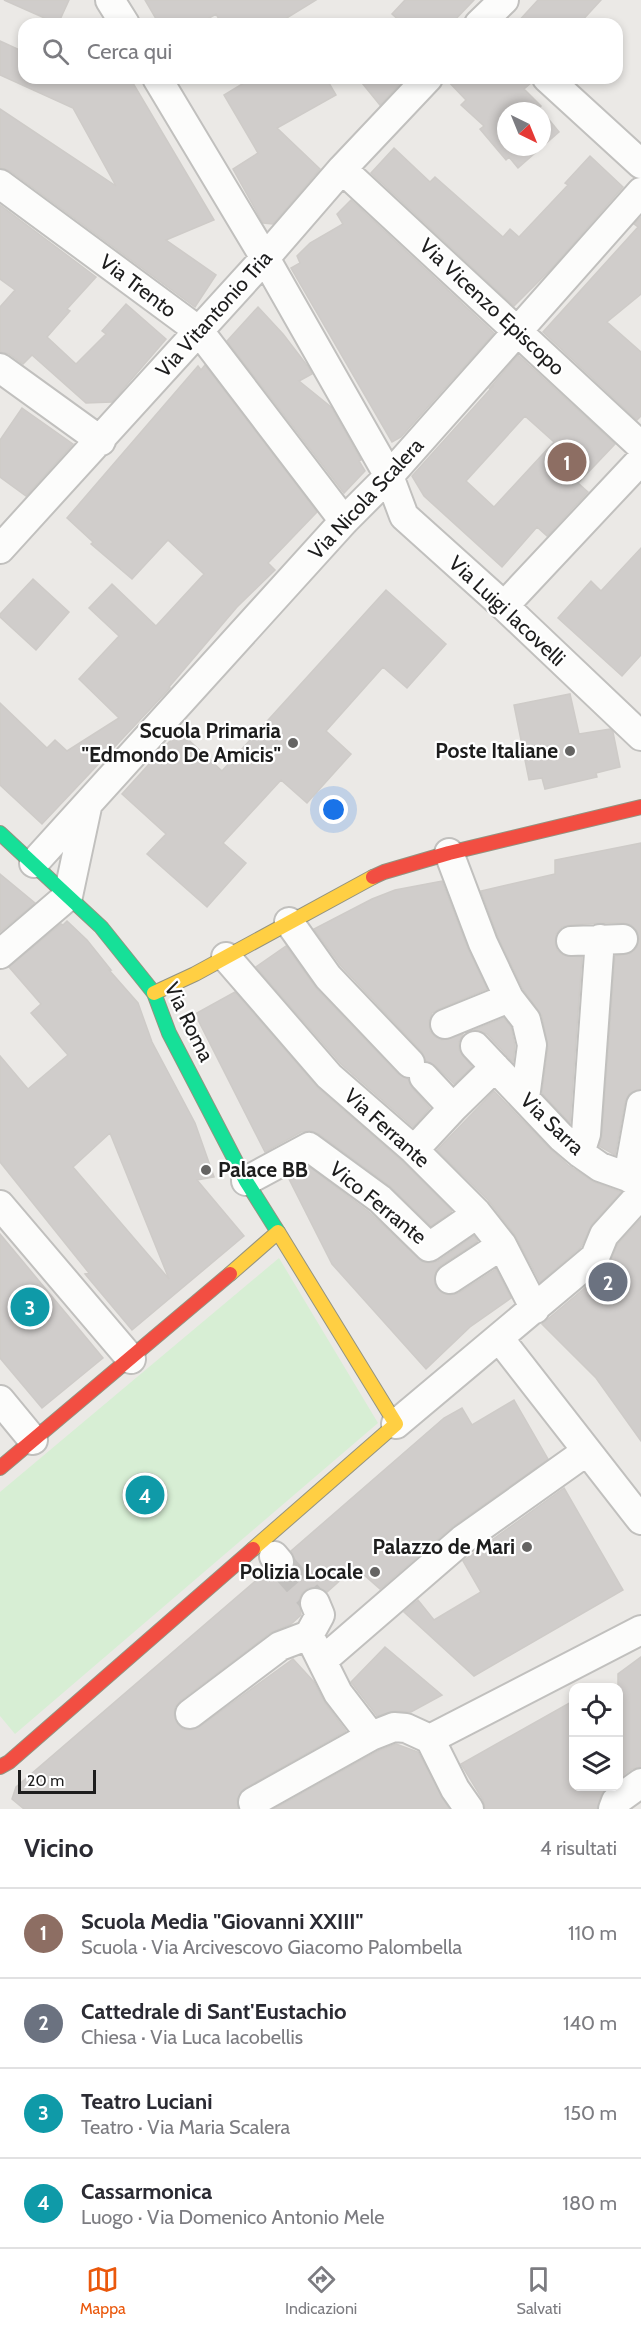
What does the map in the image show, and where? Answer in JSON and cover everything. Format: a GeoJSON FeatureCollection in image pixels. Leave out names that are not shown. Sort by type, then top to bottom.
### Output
{"type":"FeatureCollection","features":[{"type":"Feature","properties":{"kind":"street"},"geometry":{"type":"LineString","coordinates":[[110,0],[121,18]]}},
{"type":"Feature","properties":{"kind":"street"},"geometry":{"type":"LineString","coordinates":[[488,18],[504,0]]}},
{"type":"Feature","properties":{"kind":"street","name":"Via Luigi Iacovelli"},"geometry":{"type":"LineString","coordinates":[[161,84],[265,258],[389,476],[404,516],[638,728]]}},
{"type":"Feature","properties":{"kind":"street","name":"Via Vitantonio Tria"},"geometry":{"type":"LineString","coordinates":[[0,549],[265,258],[342,168],[422,84]]}},
{"type":"Feature","properties":{"kind":"street"},"geometry":{"type":"LineString","coordinates":[[554,84],[641,164]]}},
{"type":"Feature","properties":{"kind":"street","name":"Via Vicenzo Episcopo"},"geometry":{"type":"LineString","coordinates":[[342,168],[641,446]]}},
{"type":"Feature","properties":{"kind":"street","name":"Via Trento"},"geometry":{"type":"LineString","coordinates":[[0,184],[199,331],[344,521]]}},
{"type":"Feature","properties":{"kind":"street","name":"Via Nicola Scalera"},"geometry":{"type":"LineString","coordinates":[[34,863],[344,521],[389,476],[641,192]]}},
{"type":"Feature","properties":{"kind":"street"},"geometry":{"type":"LineString","coordinates":[[0,368],[100,441]]}},
{"type":"Feature","properties":{"kind":"street"},"geometry":{"type":"LineString","coordinates":[[504,606],[641,460]]}},
{"type":"Feature","properties":{"kind":"street"},"geometry":{"type":"LineString","coordinates":[[0,954],[68,896],[87,804]]}},
{"type":"Feature","properties":{"kind":"street"},"geometry":{"type":"LineString","coordinates":[[154,993],[384,872],[449,853],[641,807]]}},
{"type":"Feature","properties":{"kind":"street","name":"Via Roma"},"geometry":{"type":"LineString","coordinates":[[0,833],[102,927],[154,993],[169,1033],[246,1181],[396,1424]]}},
{"type":"Feature","properties":{"kind":"street"},"geometry":{"type":"LineString","coordinates":[[449,853],[483,943],[509,998],[526,1020],[532,1045],[525,1098]]}},
{"type":"Feature","properties":{"kind":"street"},"geometry":{"type":"LineString","coordinates":[[289,922],[327,977],[453,1108]]}},
{"type":"Feature","properties":{"kind":"street"},"geometry":{"type":"LineString","coordinates":[[571,941],[612,939],[586,1134],[580,1153]]}},
{"type":"Feature","properties":{"kind":"street","name":"Via Ferrante"},"geometry":{"type":"LineString","coordinates":[[226,957],[329,1076],[414,1150],[477,1214],[501,1245],[535,1309]]}},
{"type":"Feature","properties":{"kind":"street"},"geometry":{"type":"LineString","coordinates":[[445,1024],[509,998]]}},
{"type":"Feature","properties":{"kind":"street","name":"Via Sarra"},"geometry":{"type":"LineString","coordinates":[[475,1046],[561,1137],[600,1167],[637,1186]]}},
{"type":"Feature","properties":{"kind":"street"},"geometry":{"type":"LineString","coordinates":[[414,1150],[495,1067]]}},
{"type":"Feature","properties":{"kind":"street"},"geometry":{"type":"LineString","coordinates":[[0,1767],[24,1750],[396,1424],[595,1257],[604,1235],[637,1186],[641,1105]]}},
{"type":"Feature","properties":{"kind":"street","name":"Vico Ferrante"},"geometry":{"type":"LineString","coordinates":[[246,1181],[309,1148],[380,1199],[429,1247],[477,1214]]}},
{"type":"Feature","properties":{"kind":"street"},"geometry":{"type":"LineString","coordinates":[[3,1214],[131,1359]]}},
{"type":"Feature","properties":{"kind":"street"},"geometry":{"type":"LineString","coordinates":[[0,1468],[278,1232]]}},
{"type":"Feature","properties":{"kind":"street"},"geometry":{"type":"LineString","coordinates":[[450,1280],[501,1245]]}},
{"type":"Feature","properties":{"kind":"street"},"geometry":{"type":"LineString","coordinates":[[500,1338],[641,1520]]}},
{"type":"Feature","properties":{"kind":"street"},"geometry":{"type":"LineString","coordinates":[[0,1400],[33,1440]]}},
{"type":"Feature","properties":{"kind":"street"},"geometry":{"type":"LineString","coordinates":[[322,1661],[462,1540],[587,1451]]}},
{"type":"Feature","properties":{"kind":"street"},"geometry":{"type":"LineString","coordinates":[[190,1714],[280,1646],[309,1635],[320,1615],[315,1603]]}},
{"type":"Feature","properties":{"kind":"street"},"geometry":{"type":"LineString","coordinates":[[430,1739],[640,1632]]}},
{"type":"Feature","properties":{"kind":"street"},"geometry":{"type":"LineString","coordinates":[[309,1635],[338,1694],[371,1736]]}},
{"type":"Feature","properties":{"kind":"street"},"geometry":{"type":"LineString","coordinates":[[255,1809],[253,1802],[371,1736],[397,1727],[406,1728],[430,1739],[450,1780],[469,1809]]}},
{"type":"Feature","properties":{"kind":"street"},"geometry":{"type":"LineString","coordinates":[[613,1809],[616,1801],[641,1783]]}},
{"type":"Feature","properties":{"kind":"green space"},"geometry":{"type":"Polygon","coordinates":[[[279,1258],[378,1423],[15,1734],[0,1716],[0,1492],[279,1258]]]}},
{"type":"Feature","properties":{"kind":"building"},"geometry":{"type":"Polygon","coordinates":[[[4,0],[69,0],[61,18],[44,18],[4,0]]]}},
{"type":"Feature","properties":{"kind":"building"},"geometry":{"type":"Polygon","coordinates":[[[145,0],[316,0],[287,18],[218,18],[216,14],[209,18],[156,18],[145,0]]]}},
{"type":"Feature","properties":{"kind":"building"},"geometry":{"type":"Polygon","coordinates":[[[405,0],[474,0],[457,18],[396,18],[392,14],[405,0]]]}},
{"type":"Feature","properties":{"kind":"building"},"geometry":{"type":"Polygon","coordinates":[[[538,0],[601,0],[584,18],[522,18],[538,0]]]}},
{"type":"Feature","properties":{"kind":"building"},"geometry":{"type":"Polygon","coordinates":[[[0,41],[18,49],[18,83],[0,75],[0,41]]]}},
{"type":"Feature","properties":{"kind":"building"},"geometry":{"type":"Polygon","coordinates":[[[20,84],[134,84],[214,220],[166,240],[216,275],[195,307],[10,171],[0,168],[0,109],[116,186],[73,108],[20,84]]]}},
{"type":"Feature","properties":{"kind":"building"},"geometry":{"type":"Polygon","coordinates":[[[242,84],[330,84],[336,95],[277,128],[320,169],[273,224],[263,223],[233,169],[258,153],[224,95],[242,84]]]}},
{"type":"Feature","properties":{"kind":"building"},"geometry":{"type":"Polygon","coordinates":[[[363,84],[399,84],[380,105],[363,84]]]}},
{"type":"Feature","properties":{"kind":"building"},"geometry":{"type":"Polygon","coordinates":[[[451,84],[530,84],[524,89],[537,102],[497,102],[497,149],[480,129],[484,126],[461,105],[466,100],[451,84]]]}},
{"type":"Feature","properties":{"kind":"building"},"geometry":{"type":"Polygon","coordinates":[[[551,122],[559,132],[551,139],[551,122]]]}},
{"type":"Feature","properties":{"kind":"building"},"geometry":{"type":"Polygon","coordinates":[[[394,148],[430,182],[435,177],[503,237],[510,229],[519,237],[568,185],[565,183],[590,156],[623,187],[551,269],[514,306],[371,173],[394,148]]]}},
{"type":"Feature","properties":{"kind":"building"},"geometry":{"type":"Polygon","coordinates":[[[503,156],[532,156],[518,168],[509,157],[506,160],[503,156]]]}},
{"type":"Feature","properties":{"kind":"building"},"geometry":{"type":"Polygon","coordinates":[[[351,200],[494,333],[401,437],[392,442],[291,268],[300,263],[297,256],[310,243],[343,224],[337,214],[351,200]]]}},
{"type":"Feature","properties":{"kind":"building"},"geometry":{"type":"Polygon","coordinates":[[[0,205],[96,277],[67,309],[70,311],[47,337],[76,364],[106,334],[102,331],[126,304],[166,339],[112,402],[86,403],[32,355],[23,364],[9,354],[0,352],[0,307],[15,290],[0,279],[0,205]]]}},
{"type":"Feature","properties":{"kind":"building"},"geometry":{"type":"Polygon","coordinates":[[[641,217],[641,294],[607,322],[641,352],[641,416],[637,420],[543,332],[638,227],[634,224],[641,217]]]}},
{"type":"Feature","properties":{"kind":"building"},"geometry":{"type":"Polygon","coordinates":[[[258,307],[283,334],[309,368],[312,374],[299,381],[331,407],[361,460],[359,461],[365,471],[344,493],[227,341],[258,307]]]}},
{"type":"Feature","properties":{"kind":"building"},"geometry":{"type":"Polygon","coordinates":[[[518,355],[615,444],[578,483],[588,492],[547,536],[537,527],[502,567],[424,496],[412,476],[494,385],[489,389],[518,355]],[[525,416],[466,481],[494,507],[554,442],[525,416]]]}},
{"type":"Feature","properties":{"kind":"building"},"geometry":{"type":"Polygon","coordinates":[[[205,365],[317,512],[268,563],[275,570],[237,607],[170,688],[42,824],[0,785],[0,703],[47,748],[55,740],[67,751],[119,718],[79,679],[119,636],[89,608],[112,584],[156,626],[204,574],[168,540],[132,579],[91,544],[93,542],[67,518],[198,366],[201,370],[205,365]]]}},
{"type":"Feature","properties":{"kind":"building"},"geometry":{"type":"Polygon","coordinates":[[[22,408],[73,444],[26,496],[0,477],[0,440],[22,408]]]}},
{"type":"Feature","properties":{"kind":"building"},"geometry":{"type":"Polygon","coordinates":[[[641,548],[641,655],[622,676],[558,618],[591,581],[601,591],[641,548]]]}},
{"type":"Feature","properties":{"kind":"building"},"geometry":{"type":"Polygon","coordinates":[[[33,579],[69,612],[36,650],[0,617],[0,614],[33,579]]]}},
{"type":"Feature","properties":{"kind":"building","name":"Scuola Primaria \"Edmondo De Amicis\""},"geometry":{"type":"Polygon","coordinates":[[[386,590],[446,644],[407,688],[383,667],[326,731],[351,754],[307,803],[281,780],[223,843],[246,863],[207,907],[147,854],[166,834],[122,794],[179,731],[222,771],[386,590]]]}},
{"type":"Feature","properties":{"kind":"building","name":"Poste Italiane"},"geometry":{"type":"Polygon","coordinates":[[[570,694],[579,734],[610,729],[613,732],[620,767],[596,773],[597,777],[545,789],[542,778],[529,780],[514,705],[570,694]]]}},
{"type":"Feature","properties":{"kind":"building"},"geometry":{"type":"Polygon","coordinates":[[[641,843],[641,1089],[629,1094],[625,1102],[615,1155],[599,1146],[602,1135],[615,956],[631,953],[637,947],[639,939],[637,931],[631,925],[623,923],[601,923],[570,925],[562,927],[556,934],[557,950],[563,955],[582,957],[570,1123],[542,1093],[548,1047],[542,1016],[523,989],[498,937],[481,891],[555,874],[555,860],[641,843]]]}},
{"type":"Feature","properties":{"kind":"building"},"geometry":{"type":"Polygon","coordinates":[[[0,874],[35,903],[0,932],[0,874]]]}},
{"type":"Feature","properties":{"kind":"building"},"geometry":{"type":"Polygon","coordinates":[[[442,881],[468,949],[487,989],[439,1009],[432,1013],[429,1021],[430,1031],[442,1040],[463,1034],[459,1042],[459,1050],[472,1067],[454,1084],[436,1066],[426,1061],[422,1052],[341,966],[314,929],[372,899],[395,890],[442,881]]]}},
{"type":"Feature","properties":{"kind":"building"},"geometry":{"type":"Polygon","coordinates":[[[67,921],[87,940],[138,1003],[152,1042],[195,1123],[214,1177],[197,1180],[244,1236],[132,1330],[85,1274],[89,1273],[0,1162],[0,1056],[28,1089],[68,1055],[31,1013],[41,1004],[9,967],[61,924],[67,921]],[[110,1133],[73,1167],[169,1279],[110,1133]]]}},
{"type":"Feature","properties":{"kind":"building"},"geometry":{"type":"Polygon","coordinates":[[[286,946],[316,988],[398,1074],[408,1079],[412,1088],[430,1108],[413,1127],[341,1064],[256,967],[286,946]]]}},
{"type":"Feature","properties":{"kind":"building"},"geometry":{"type":"Polygon","coordinates":[[[235,992],[318,1088],[403,1162],[452,1211],[431,1226],[390,1186],[319,1134],[311,1131],[301,1132],[265,1152],[195,1014],[235,992]]]}},
{"type":"Feature","properties":{"kind":"building"},"geometry":{"type":"Polygon","coordinates":[[[504,1018],[511,1027],[515,1046],[513,1062],[487,1034],[474,1030],[504,1018]]]}},
{"type":"Feature","properties":{"kind":"building"},"geometry":{"type":"Polygon","coordinates":[[[494,1091],[569,1166],[594,1182],[621,1192],[592,1224],[581,1247],[540,1282],[515,1235],[488,1200],[437,1150],[494,1091]]]}},
{"type":"Feature","properties":{"kind":"building"},"geometry":{"type":"Polygon","coordinates":[[[308,1166],[369,1212],[423,1262],[438,1261],[474,1236],[478,1241],[441,1265],[436,1271],[434,1280],[436,1287],[442,1293],[450,1295],[459,1293],[496,1269],[511,1298],[470,1327],[426,1369],[332,1264],[288,1177],[308,1166]]]}},
{"type":"Feature","properties":{"kind":"building"},"geometry":{"type":"Polygon","coordinates":[[[641,1219],[641,1441],[596,1378],[542,1324],[606,1270],[618,1244],[641,1219]]]}},
{"type":"Feature","properties":{"kind":"building"},"geometry":{"type":"Polygon","coordinates":[[[0,1234],[103,1358],[42,1408],[0,1358],[0,1234]]]}},
{"type":"Feature","properties":{"kind":"building"},"geometry":{"type":"Polygon","coordinates":[[[514,1400],[548,1459],[452,1527],[380,1589],[355,1567],[327,1592],[318,1587],[308,1588],[299,1600],[301,1615],[291,1624],[270,1633],[180,1701],[175,1707],[174,1715],[177,1723],[183,1729],[191,1730],[199,1727],[293,1659],[314,1682],[325,1703],[346,1731],[245,1788],[237,1799],[238,1809],[24,1809],[12,1799],[16,1787],[266,1572],[273,1577],[281,1578],[290,1574],[295,1567],[291,1551],[444,1418],[462,1408],[472,1425],[514,1400]]]}},
{"type":"Feature","properties":{"kind":"building"},"geometry":{"type":"Polygon","coordinates":[[[145,1473],[161,1479],[167,1495],[161,1511],[145,1517],[129,1511],[123,1495],[129,1479],[145,1473]]]}},
{"type":"Feature","properties":{"kind":"building"},"geometry":{"type":"Polygon","coordinates":[[[564,1488],[623,1590],[474,1676],[404,1612],[418,1600],[434,1620],[481,1592],[463,1561],[564,1488]]]}},
{"type":"Feature","properties":{"kind":"building"},"geometry":{"type":"Polygon","coordinates":[[[385,1647],[442,1695],[411,1712],[395,1711],[377,1716],[351,1682],[385,1647]]]}},
{"type":"Feature","properties":{"kind":"building"},"geometry":{"type":"Polygon","coordinates":[[[641,1657],[641,1767],[632,1769],[623,1775],[623,1683],[618,1683],[618,1674],[641,1657]]]}},
{"type":"Feature","properties":{"kind":"building"},"geometry":{"type":"Polygon","coordinates":[[[569,1703],[569,1791],[604,1791],[597,1809],[485,1809],[483,1800],[461,1764],[569,1703]]]}},
{"type":"Feature","properties":{"kind":"building"},"geometry":{"type":"Polygon","coordinates":[[[396,1744],[418,1752],[449,1809],[274,1809],[378,1751],[396,1744]]]}},
{"type":"Feature","properties":{"kind":"tunnel"},"geometry":{"type":"LineString","coordinates":[[279,1562],[315,1603]]}},
{"type":"Feature","properties":{"kind":"traffic: fast"},"geometry":{"type":"LineString","coordinates":[[0,833],[101,927],[154,993],[169,1033],[246,1181],[278,1232]]}},
{"type":"Feature","properties":{"kind":"traffic: slow"},"geometry":{"type":"LineString","coordinates":[[154,993],[195,974],[373,877]]}},
{"type":"Feature","properties":{"kind":"traffic: slow"},"geometry":{"type":"LineString","coordinates":[[230,1274],[278,1232],[396,1424],[253,1549]]}},
{"type":"Feature","properties":{"kind":"traffic: jam"},"geometry":{"type":"LineString","coordinates":[[373,877],[449,853],[641,807]]}},
{"type":"Feature","properties":{"kind":"traffic: jam"},"geometry":{"type":"LineString","coordinates":[[0,1468],[230,1274]]}},
{"type":"Feature","properties":{"kind":"traffic: jam"},"geometry":{"type":"LineString","coordinates":[[0,1767],[9,1762],[253,1549]]}},
{"type":"Feature","properties":{"kind":"place","name":"Scuola Media \"Giovanni XXIII\""},"geometry":{"type":"Point","coordinates":[567,462]}},
{"type":"Feature","properties":{"kind":"place","name":"Scuola Primaria \"Edmondo De Amicis\""},"geometry":{"type":"Point","coordinates":[293,743]}},
{"type":"Feature","properties":{"kind":"place","name":"Poste Italiane"},"geometry":{"type":"Point","coordinates":[570,751]}},
{"type":"Feature","properties":{"kind":"place","name":"Palace BB"},"geometry":{"type":"Point","coordinates":[206,1170]}},
{"type":"Feature","properties":{"kind":"place","name":"Cattedrale di Sant'Eustachio"},"geometry":{"type":"Point","coordinates":[608,1282]}},
{"type":"Feature","properties":{"kind":"place","name":"Teatro Luciani"},"geometry":{"type":"Point","coordinates":[30,1307]}},
{"type":"Feature","properties":{"kind":"place","name":"Cassarmonica"},"geometry":{"type":"Point","coordinates":[145,1495]}},
{"type":"Feature","properties":{"kind":"place","name":"Palazzo de Mari"},"geometry":{"type":"Point","coordinates":[527,1547]}},
{"type":"Feature","properties":{"kind":"place","name":"Polizia Locale"},"geometry":{"type":"Point","coordinates":[375,1572]}}]}
